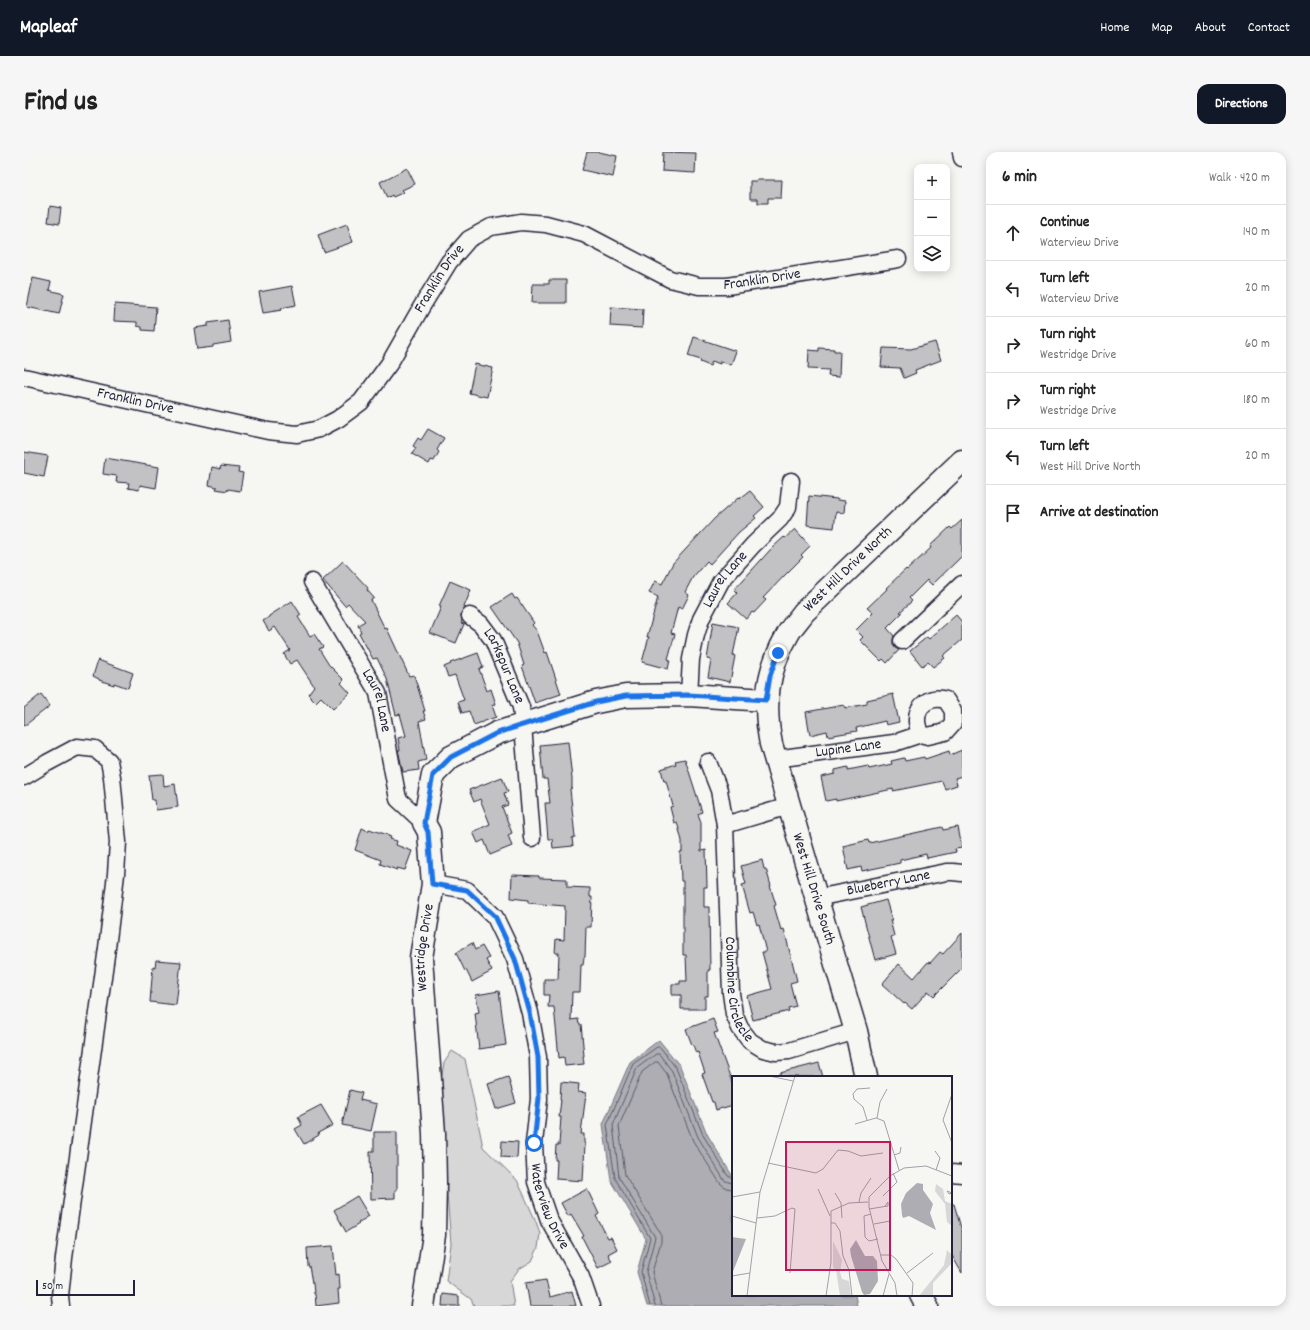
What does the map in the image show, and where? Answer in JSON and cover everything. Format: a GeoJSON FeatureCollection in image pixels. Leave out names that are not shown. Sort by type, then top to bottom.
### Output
{"type":"FeatureCollection","features":[{"type":"Feature","properties":{"kind":"street"},"geometry":{"type":"LineString","coordinates":[[961,152],[962,158]]}},
{"type":"Feature","properties":{"kind":"street","name":"Franklin Drive"},"geometry":{"type":"LineString","coordinates":[[24,377],[268,431],[298,434],[319,429],[338,419],[361,402],[388,364],[450,262],[469,239],[491,227],[521,222],[546,224],[584,234],[670,278],[699,286],[727,286],[898,259]]}},
{"type":"Feature","properties":{"kind":"street","name":"West Hill Drive North"},"geometry":{"type":"LineString","coordinates":[[766,700],[770,676],[778,653],[789,633],[804,612],[962,460]]}},
{"type":"Feature","properties":{"kind":"street","name":"Laurel Lane"},"geometry":{"type":"LineString","coordinates":[[689,695],[691,659],[701,619],[721,581],[753,545],[780,519],[788,507],[791,481]]}},
{"type":"Feature","properties":{"kind":"street","name":"Laurel Lane"},"geometry":{"type":"LineString","coordinates":[[312,582],[378,694],[398,799],[424,823]]}},
{"type":"Feature","properties":{"kind":"street"},"geometry":{"type":"LineString","coordinates":[[902,641],[962,584]]}},
{"type":"Feature","properties":{"kind":"street","name":"Larkspur Lane"},"geometry":{"type":"LineString","coordinates":[[470,616],[481,624],[493,640],[520,707],[523,725],[532,838]]}},
{"type":"Feature","properties":{"kind":"street","name":"Westridge Drive"},"geometry":{"type":"LineString","coordinates":[[423,1306],[434,1235],[435,1184],[434,1133],[421,958],[432,884],[428,832],[424,823],[433,775],[451,757],[497,733],[596,702],[626,696],[689,695],[766,700]]}},
{"type":"Feature","properties":{"kind":"street","name":"West Hill Drive South"},"geometry":{"type":"LineString","coordinates":[[766,700],[768,732],[775,759],[856,1031],[866,1076]]}},
{"type":"Feature","properties":{"kind":"street","name":"Lupine Lane"},"geometry":{"type":"LineString","coordinates":[[775,759],[894,743],[921,734]]}},
{"type":"Feature","properties":{"kind":"street"},"geometry":{"type":"LineString","coordinates":[[24,777],[77,747],[95,749],[109,761],[112,777],[118,842],[116,874],[108,940],[64,1258],[60,1296],[61,1306]]}},
{"type":"Feature","properties":{"kind":"street","name":"Columbine Circlecle"},"geometry":{"type":"LineString","coordinates":[[708,762],[719,790],[725,825],[731,993],[734,1014],[740,1028],[750,1041],[763,1049],[776,1052],[789,1051],[856,1031]]}},
{"type":"Feature","properties":{"kind":"street"},"geometry":{"type":"LineString","coordinates":[[725,825],[789,806]]}},
{"type":"Feature","properties":{"kind":"street","name":"Blueberry Lane"},"geometry":{"type":"LineString","coordinates":[[816,898],[947,872],[962,873]]}},
{"type":"Feature","properties":{"kind":"street","name":"Waterview Drive"},"geometry":{"type":"LineString","coordinates":[[432,884],[467,890],[495,916],[515,959],[530,1013],[538,1057],[539,1098],[534,1143],[536,1182],[549,1220],[581,1277],[591,1306]]}},
{"type":"Feature","properties":{"kind":"street"},"geometry":{"type":"LineString","coordinates":[[952,1173],[962,1174]]}},
{"type":"Feature","properties":{"kind":"street"},"geometry":{"type":"LineString","coordinates":[[922,1296],[928,1306]]}},
{"type":"Feature","properties":{"kind":"shaded area"},"geometry":{"type":"Polygon","coordinates":[[[452,1051],[465,1059],[483,1147],[517,1180],[540,1233],[538,1248],[532,1261],[519,1269],[510,1281],[514,1306],[474,1306],[471,1299],[446,1281],[451,1244],[439,1093],[444,1063],[452,1051]]]}},
{"type":"Feature","properties":{"kind":"water"},"geometry":{"type":"Polygon","coordinates":[[[659,1040],[680,1066],[707,1134],[732,1175],[732,1296],[855,1296],[857,1306],[647,1306],[637,1272],[646,1239],[611,1180],[603,1124],[630,1062],[659,1040]]]}},
{"type":"Feature","properties":{"kind":"building"},"geometry":{"type":"Polygon","coordinates":[[[587,152],[599,152],[617,156],[613,177],[582,170],[587,152]]]}},
{"type":"Feature","properties":{"kind":"building"},"geometry":{"type":"Polygon","coordinates":[[[663,152],[696,153],[695,173],[662,171],[663,152]]]}},
{"type":"Feature","properties":{"kind":"building"},"geometry":{"type":"Polygon","coordinates":[[[407,168],[415,184],[402,190],[404,192],[387,198],[380,182],[407,168]]]}},
{"type":"Feature","properties":{"kind":"building"},"geometry":{"type":"Polygon","coordinates":[[[782,180],[781,198],[768,198],[768,203],[758,203],[758,199],[750,199],[750,181],[782,180]]]}},
{"type":"Feature","properties":{"kind":"building"},"geometry":{"type":"Polygon","coordinates":[[[50,206],[61,208],[59,224],[48,222],[50,206]]]}},
{"type":"Feature","properties":{"kind":"building"},"geometry":{"type":"Polygon","coordinates":[[[347,224],[353,242],[324,252],[318,235],[347,224]]]}},
{"type":"Feature","properties":{"kind":"building"},"geometry":{"type":"Polygon","coordinates":[[[33,278],[51,282],[49,290],[64,294],[59,314],[27,307],[33,278]]]}},
{"type":"Feature","properties":{"kind":"building"},"geometry":{"type":"Polygon","coordinates":[[[549,280],[566,280],[566,303],[532,303],[533,284],[549,284],[549,280]]]}},
{"type":"Feature","properties":{"kind":"building"},"geometry":{"type":"Polygon","coordinates":[[[292,286],[296,305],[281,308],[282,310],[263,313],[259,292],[292,286]]]}},
{"type":"Feature","properties":{"kind":"building"},"geometry":{"type":"Polygon","coordinates":[[[115,304],[156,307],[154,331],[142,330],[142,327],[137,326],[137,322],[114,321],[115,304]]]}},
{"type":"Feature","properties":{"kind":"building"},"geometry":{"type":"Polygon","coordinates":[[[611,307],[643,309],[642,328],[610,326],[611,307]]]}},
{"type":"Feature","properties":{"kind":"building"},"geometry":{"type":"Polygon","coordinates":[[[228,320],[231,342],[213,345],[213,347],[197,349],[194,328],[208,326],[208,323],[228,320]]]}},
{"type":"Feature","properties":{"kind":"building"},"geometry":{"type":"Polygon","coordinates":[[[694,337],[736,351],[731,365],[720,361],[720,364],[712,361],[710,366],[700,362],[701,360],[688,356],[694,337]]]}},
{"type":"Feature","properties":{"kind":"building"},"geometry":{"type":"Polygon","coordinates":[[[935,342],[941,360],[915,370],[916,373],[904,378],[900,368],[881,367],[883,348],[911,349],[935,342]]]}},
{"type":"Feature","properties":{"kind":"building"},"geometry":{"type":"Polygon","coordinates":[[[819,348],[840,351],[839,377],[828,376],[829,370],[808,369],[809,350],[819,351],[819,348]]]}},
{"type":"Feature","properties":{"kind":"building"},"geometry":{"type":"Polygon","coordinates":[[[475,364],[493,368],[487,397],[469,393],[475,364]]]}},
{"type":"Feature","properties":{"kind":"building"},"geometry":{"type":"Polygon","coordinates":[[[428,429],[444,438],[437,450],[439,452],[434,461],[431,460],[429,464],[412,454],[416,448],[413,446],[418,438],[421,440],[428,429]]]}},
{"type":"Feature","properties":{"kind":"building"},"geometry":{"type":"Polygon","coordinates":[[[24,452],[48,456],[44,477],[24,473],[24,452]]]}},
{"type":"Feature","properties":{"kind":"building"},"geometry":{"type":"Polygon","coordinates":[[[105,458],[159,467],[156,488],[140,485],[139,490],[128,488],[129,483],[116,482],[117,476],[103,474],[105,458]]]}},
{"type":"Feature","properties":{"kind":"building"},"geometry":{"type":"Polygon","coordinates":[[[221,466],[239,468],[238,472],[243,473],[240,491],[216,489],[217,487],[209,485],[212,467],[220,469],[221,466]]]}},
{"type":"Feature","properties":{"kind":"building"},"geometry":{"type":"Polygon","coordinates":[[[750,491],[764,507],[754,516],[756,518],[739,532],[710,564],[707,561],[693,577],[685,592],[689,595],[682,609],[678,607],[671,633],[675,634],[668,659],[670,660],[668,669],[642,662],[658,597],[649,593],[655,581],[662,584],[673,563],[715,518],[738,498],[739,499],[750,491]]]}},
{"type":"Feature","properties":{"kind":"building"},"geometry":{"type":"Polygon","coordinates":[[[809,496],[845,501],[844,513],[836,512],[834,528],[807,525],[809,496]]]}},
{"type":"Feature","properties":{"kind":"building"},"geometry":{"type":"Polygon","coordinates":[[[962,520],[962,556],[932,585],[927,580],[909,598],[912,601],[900,612],[902,613],[887,628],[894,636],[893,644],[895,648],[899,650],[887,663],[883,659],[881,661],[860,640],[863,637],[856,630],[873,613],[867,608],[906,569],[907,570],[931,548],[930,546],[950,527],[952,529],[962,520]]]}},
{"type":"Feature","properties":{"kind":"building"},"geometry":{"type":"Polygon","coordinates":[[[795,529],[810,546],[801,555],[803,557],[763,598],[766,600],[746,619],[728,603],[737,593],[734,590],[771,549],[795,529]]]}},
{"type":"Feature","properties":{"kind":"building"},"geometry":{"type":"Polygon","coordinates":[[[343,561],[368,588],[367,590],[374,598],[371,600],[385,629],[387,628],[409,676],[414,675],[426,719],[419,721],[426,760],[418,762],[419,770],[403,772],[398,750],[400,750],[398,738],[406,736],[400,714],[396,715],[387,679],[377,658],[373,659],[359,633],[361,632],[358,625],[365,621],[348,603],[345,606],[323,580],[343,561]]]}},
{"type":"Feature","properties":{"kind":"building"},"geometry":{"type":"Polygon","coordinates":[[[450,581],[471,590],[464,607],[466,608],[462,611],[461,623],[464,624],[456,643],[430,633],[441,607],[439,606],[450,581]]]}},
{"type":"Feature","properties":{"kind":"building"},"geometry":{"type":"Polygon","coordinates":[[[512,594],[515,599],[517,598],[534,623],[532,625],[537,631],[545,653],[547,652],[561,694],[535,703],[522,666],[524,665],[517,643],[492,607],[512,594]]]}},
{"type":"Feature","properties":{"kind":"building"},"geometry":{"type":"Polygon","coordinates":[[[292,601],[301,615],[298,617],[310,636],[314,634],[323,647],[319,649],[329,665],[344,680],[341,683],[350,693],[333,709],[321,697],[316,702],[308,694],[314,686],[297,660],[290,664],[284,654],[290,650],[275,627],[269,631],[263,621],[292,601]]]}},
{"type":"Feature","properties":{"kind":"building"},"geometry":{"type":"Polygon","coordinates":[[[956,615],[962,622],[962,640],[943,656],[945,658],[933,667],[928,662],[922,666],[910,651],[927,637],[929,639],[956,615]]]}},
{"type":"Feature","properties":{"kind":"building"},"geometry":{"type":"Polygon","coordinates":[[[713,622],[739,627],[733,655],[735,656],[730,682],[708,677],[711,660],[707,659],[713,622]]]}},
{"type":"Feature","properties":{"kind":"building"},"geometry":{"type":"Polygon","coordinates":[[[478,653],[483,667],[479,669],[487,691],[491,689],[496,704],[492,705],[496,717],[474,725],[469,711],[462,713],[458,702],[464,700],[455,675],[448,677],[444,667],[451,664],[450,663],[478,653]]]}},
{"type":"Feature","properties":{"kind":"building"},"geometry":{"type":"Polygon","coordinates":[[[98,660],[133,673],[128,688],[99,680],[93,676],[98,660]]]}},
{"type":"Feature","properties":{"kind":"building"},"geometry":{"type":"Polygon","coordinates":[[[41,694],[50,706],[24,726],[24,708],[41,694]]]}},
{"type":"Feature","properties":{"kind":"building"},"geometry":{"type":"Polygon","coordinates":[[[893,694],[899,722],[886,725],[885,721],[856,728],[857,731],[828,736],[827,731],[810,735],[806,712],[844,705],[845,708],[867,704],[867,700],[893,694]]]}},
{"type":"Feature","properties":{"kind":"building"},"geometry":{"type":"Polygon","coordinates":[[[568,742],[572,779],[572,788],[570,789],[575,837],[572,838],[573,846],[553,848],[552,839],[548,839],[545,803],[550,803],[547,779],[543,779],[540,745],[568,742]]]}},
{"type":"Feature","properties":{"kind":"building"},"geometry":{"type":"Polygon","coordinates":[[[962,750],[962,776],[955,778],[957,785],[945,789],[942,781],[893,791],[893,789],[836,801],[836,799],[826,801],[821,777],[835,774],[835,770],[848,767],[848,770],[868,766],[869,769],[892,764],[891,761],[904,758],[905,761],[924,757],[925,759],[949,751],[950,755],[962,750]]]}},
{"type":"Feature","properties":{"kind":"building"},"geometry":{"type":"Polygon","coordinates":[[[685,759],[702,812],[698,814],[701,822],[701,851],[706,850],[707,887],[704,887],[704,907],[709,907],[710,970],[708,970],[708,996],[705,996],[705,1009],[681,1009],[681,995],[672,995],[672,984],[680,984],[680,981],[687,981],[686,955],[683,955],[683,881],[681,881],[680,852],[682,852],[682,841],[677,822],[674,823],[670,807],[673,806],[661,769],[676,764],[675,761],[685,759]]]}},
{"type":"Feature","properties":{"kind":"building"},"geometry":{"type":"Polygon","coordinates":[[[163,774],[164,786],[175,784],[178,807],[156,810],[155,800],[152,800],[149,775],[163,774]]]}},
{"type":"Feature","properties":{"kind":"building"},"geometry":{"type":"Polygon","coordinates":[[[502,777],[508,792],[504,793],[508,805],[502,807],[512,833],[508,835],[512,846],[490,855],[484,840],[478,843],[473,832],[490,824],[480,799],[474,802],[469,790],[502,777]]]}},
{"type":"Feature","properties":{"kind":"building"},"geometry":{"type":"Polygon","coordinates":[[[942,827],[943,830],[958,827],[962,848],[955,849],[956,852],[927,858],[926,854],[900,860],[900,863],[862,871],[861,867],[848,870],[843,846],[868,840],[869,843],[942,827]]]}},
{"type":"Feature","properties":{"kind":"building"},"geometry":{"type":"Polygon","coordinates":[[[362,828],[368,831],[369,829],[388,835],[391,837],[390,839],[397,841],[396,845],[412,851],[405,870],[397,868],[397,870],[380,864],[381,860],[355,850],[362,828]]]}},
{"type":"Feature","properties":{"kind":"building"},"geometry":{"type":"Polygon","coordinates":[[[762,860],[771,886],[776,905],[774,906],[781,930],[784,929],[797,981],[790,983],[796,1006],[788,1008],[789,1011],[753,1020],[747,996],[772,989],[762,952],[766,952],[759,924],[757,925],[753,912],[750,913],[742,885],[746,884],[741,866],[762,860]]]}},
{"type":"Feature","properties":{"kind":"building"},"geometry":{"type":"Polygon","coordinates":[[[512,875],[567,879],[567,887],[590,888],[590,897],[592,897],[591,927],[586,927],[585,957],[583,965],[581,965],[580,992],[572,992],[571,1020],[578,1019],[579,1024],[581,1024],[584,1064],[565,1066],[564,1057],[559,1058],[554,1007],[548,1007],[549,995],[544,995],[544,979],[558,979],[559,953],[555,953],[556,939],[564,940],[565,906],[528,903],[528,900],[511,898],[512,875]]]}},
{"type":"Feature","properties":{"kind":"building"},"geometry":{"type":"Polygon","coordinates":[[[886,900],[892,920],[890,920],[894,936],[891,937],[896,954],[875,960],[861,907],[886,900]]]}},
{"type":"Feature","properties":{"kind":"building"},"geometry":{"type":"Polygon","coordinates":[[[962,933],[962,968],[934,996],[928,991],[912,1009],[905,1003],[904,1004],[882,984],[899,964],[914,978],[928,962],[930,963],[940,952],[943,954],[962,933]]]}},
{"type":"Feature","properties":{"kind":"building"},"geometry":{"type":"Polygon","coordinates":[[[472,943],[475,950],[482,946],[489,958],[486,960],[492,971],[472,982],[456,953],[472,943]]]}},
{"type":"Feature","properties":{"kind":"building"},"geometry":{"type":"Polygon","coordinates":[[[156,960],[181,962],[176,1005],[150,1002],[153,966],[155,967],[156,960]]]}},
{"type":"Feature","properties":{"kind":"building"},"geometry":{"type":"Polygon","coordinates":[[[499,991],[506,1045],[479,1049],[475,1013],[479,1012],[476,995],[499,991]]]}},
{"type":"Feature","properties":{"kind":"building"},"geometry":{"type":"Polygon","coordinates":[[[713,1019],[718,1032],[714,1033],[732,1082],[732,1105],[716,1110],[702,1074],[705,1073],[698,1052],[696,1053],[686,1029],[713,1019]]]}},
{"type":"Feature","properties":{"kind":"building"},"geometry":{"type":"Polygon","coordinates":[[[819,1063],[823,1076],[780,1076],[780,1073],[819,1063]]]}},
{"type":"Feature","properties":{"kind":"building"},"geometry":{"type":"Polygon","coordinates":[[[508,1077],[516,1103],[496,1109],[488,1084],[508,1077]]]}},
{"type":"Feature","properties":{"kind":"building"},"geometry":{"type":"Polygon","coordinates":[[[561,1082],[579,1084],[578,1092],[586,1093],[581,1134],[584,1134],[585,1144],[583,1181],[556,1179],[557,1160],[555,1160],[556,1145],[559,1145],[561,1082]]]}},
{"type":"Feature","properties":{"kind":"building"},"geometry":{"type":"Polygon","coordinates":[[[350,1090],[362,1093],[360,1100],[377,1104],[371,1131],[342,1125],[350,1090]]]}},
{"type":"Feature","properties":{"kind":"building"},"geometry":{"type":"Polygon","coordinates":[[[321,1105],[333,1125],[318,1133],[319,1135],[304,1144],[295,1129],[302,1125],[298,1117],[321,1105]]]}},
{"type":"Feature","properties":{"kind":"building"},"geometry":{"type":"Polygon","coordinates":[[[374,1132],[397,1132],[397,1190],[395,1190],[395,1198],[371,1199],[370,1151],[374,1151],[374,1132]]]}},
{"type":"Feature","properties":{"kind":"building"},"geometry":{"type":"Polygon","coordinates":[[[502,1141],[518,1142],[517,1158],[501,1157],[502,1141]]]}},
{"type":"Feature","properties":{"kind":"building"},"geometry":{"type":"Polygon","coordinates":[[[587,1189],[599,1214],[596,1216],[608,1238],[611,1237],[617,1249],[608,1254],[612,1261],[598,1268],[582,1237],[584,1236],[571,1214],[568,1216],[561,1203],[587,1189]]]}},
{"type":"Feature","properties":{"kind":"building"},"geometry":{"type":"Polygon","coordinates":[[[357,1196],[369,1216],[346,1232],[334,1210],[357,1196]]]}},
{"type":"Feature","properties":{"kind":"building"},"geometry":{"type":"Polygon","coordinates":[[[952,1204],[954,1204],[962,1231],[962,1273],[952,1256],[952,1204]]]}},
{"type":"Feature","properties":{"kind":"building"},"geometry":{"type":"Polygon","coordinates":[[[333,1246],[336,1275],[339,1274],[339,1303],[316,1306],[313,1283],[308,1266],[307,1248],[333,1246]]]}},
{"type":"Feature","properties":{"kind":"building"},"geometry":{"type":"Polygon","coordinates":[[[546,1280],[550,1297],[572,1291],[576,1306],[530,1306],[526,1283],[546,1280]]]}},
{"type":"Feature","properties":{"kind":"building"},"geometry":{"type":"Polygon","coordinates":[[[443,1294],[459,1296],[459,1306],[442,1306],[443,1294]]]}},
{"type":"Feature","properties":{"kind":"route"},"geometry":{"type":"LineString","coordinates":[[534,1143],[539,1098],[538,1057],[530,1013],[515,959],[495,916],[467,890],[432,884],[428,832],[424,823],[433,775],[451,757],[497,733],[596,702],[626,696],[689,695],[766,700],[770,676],[778,653]]}}]}
